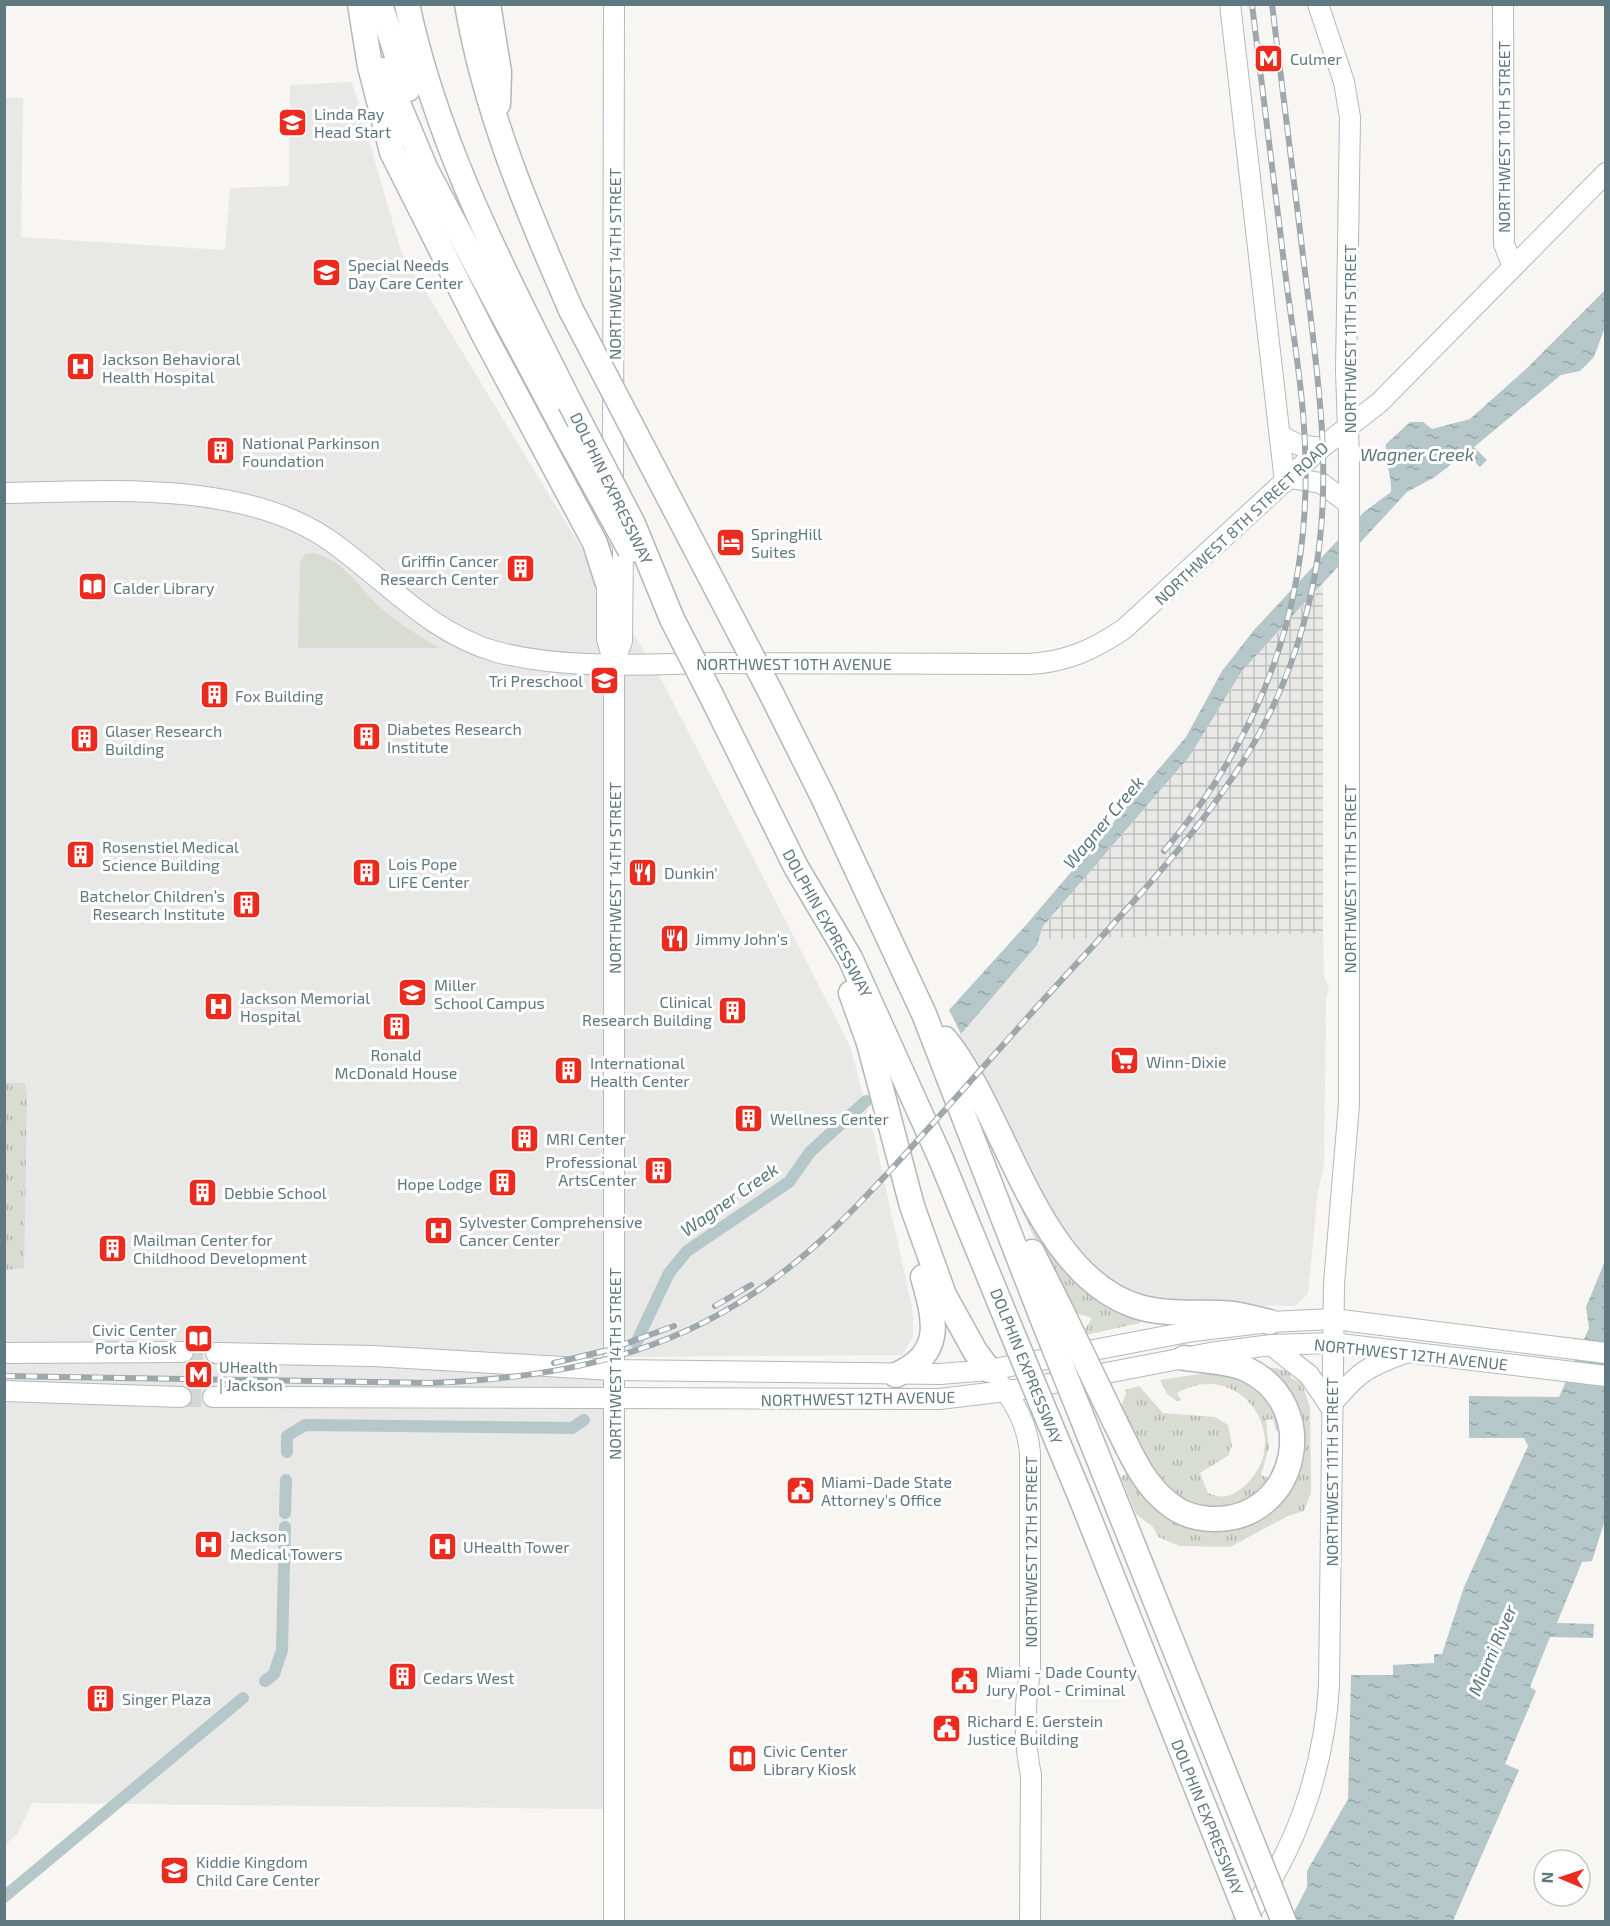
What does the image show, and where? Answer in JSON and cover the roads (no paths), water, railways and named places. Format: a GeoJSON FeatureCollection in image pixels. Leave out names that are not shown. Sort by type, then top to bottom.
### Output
{"type":"FeatureCollection","features":[{"type":"Feature","properties":{"kind":"highway"},"geometry":{"type":"LineString","coordinates":[[362,4],[391,90],[426,170],[620,534],[672,619]]}},
{"type":"Feature","properties":{"kind":"highway"},"geometry":{"type":"LineString","coordinates":[[362,4],[370,66],[392,152],[485,337],[588,530],[607,581]]}},
{"type":"Feature","properties":{"kind":"highway"},"geometry":{"type":"LineString","coordinates":[[380,4],[405,82],[445,175],[486,254],[504,271]]}},
{"type":"Feature","properties":{"kind":"highway","name":"DOLPHIN EXPRESSWAY"},"geometry":{"type":"LineString","coordinates":[[407,4],[430,94],[504,271],[633,524],[672,619],[796,867],[850,958],[896,1056],[973,1232],[1250,1922]]}},
{"type":"Feature","properties":{"kind":"highway","name":"DOLPHIN EXPRESSWAY"},"geometry":{"type":"LineString","coordinates":[[467,4],[483,77],[522,196],[571,310],[772,695],[823,797],[924,1014],[973,1134],[1052,1315],[1284,1922]]}},
{"type":"Feature","properties":{"kind":"highway"},"geometry":{"type":"LineString","coordinates":[[488,4],[500,72],[498,122]]}},
{"type":"Feature","properties":{"kind":"highway"},"geometry":{"type":"LineString","coordinates":[[796,867],[855,1004],[869,1043],[912,1206],[944,1295],[975,1351],[989,1370]]}},
{"type":"Feature","properties":{"kind":"highway"},"geometry":{"type":"LineString","coordinates":[[924,1014],[956,1053],[1062,1251],[1089,1281],[1125,1302],[1152,1310],[1235,1314],[1270,1333]]}},
{"type":"Feature","properties":{"kind":"highway"},"geometry":{"type":"LineString","coordinates":[[896,1375],[920,1361],[931,1343],[934,1328],[916,1250],[912,1206]]}},
{"type":"Feature","properties":{"kind":"highway"},"geometry":{"type":"LineString","coordinates":[[1052,1315],[1114,1420],[1144,1477],[1163,1499],[1177,1510],[1202,1518],[1228,1518],[1245,1513],[1269,1498],[1287,1472],[1292,1454],[1291,1423],[1284,1405],[1269,1386],[1246,1369],[1184,1358]]}},
{"type":"Feature","properties":{"kind":"main road","name":"NORTHWEST 14TH STREET"},"geometry":{"type":"LineString","coordinates":[[614,4],[612,524],[607,545],[607,639],[614,663],[614,1922]]}},
{"type":"Feature","properties":{"kind":"main road"},"geometry":{"type":"LineString","coordinates":[[1230,4],[1288,480],[1321,483],[1349,513]]}},
{"type":"Feature","properties":{"kind":"main road","name":"NORTHWEST 11TH STREET"},"geometry":{"type":"LineString","coordinates":[[1243,1922],[1263,1892],[1290,1842],[1307,1801],[1326,1720],[1329,1678],[1330,1406],[1334,1266],[1349,1104],[1349,513],[1346,371],[1350,117],[1344,82],[1318,4]]}},
{"type":"Feature","properties":{"kind":"main road","name":"NORTHWEST 10TH STREET"},"geometry":{"type":"LineString","coordinates":[[1503,4],[1504,244],[1513,267]]}},
{"type":"Feature","properties":{"kind":"main road","name":"NORTHWEST 8TH STREET ROAD"},"geometry":{"type":"LineString","coordinates":[[1072,657],[1102,643],[1124,629],[1321,448],[1397,386],[1605,173]]}},
{"type":"Feature","properties":{"kind":"main road"},"geometry":{"type":"LineString","coordinates":[[1281,436],[1299,445],[1321,448]]}},
{"type":"Feature","properties":{"kind":"main road","name":"NORTHWEST 10TH AVENUE"},"geometry":{"type":"LineString","coordinates":[[4,493],[185,494],[245,504],[287,515],[326,538],[367,567],[432,622],[469,641],[515,656],[614,663],[1029,664],[1072,657]]}},
{"type":"Feature","properties":{"kind":"main road","name":"NORTHWEST 14TH STREET"},"geometry":{"type":"LineString","coordinates":[[612,524],[623,546],[622,641],[614,663]]}},
{"type":"Feature","properties":{"kind":"main road","name":"NORTHWEST 12TH AVENUE"},"geometry":{"type":"LineString","coordinates":[[213,1397],[891,1401],[939,1399],[1006,1391],[1184,1358],[1270,1333],[1333,1319],[1478,1335],[1605,1353]]}},
{"type":"Feature","properties":{"kind":"main road"},"geometry":{"type":"LineString","coordinates":[[1270,1333],[1309,1375],[1330,1406],[1361,1372],[1371,1365],[1410,1351]]}},
{"type":"Feature","properties":{"kind":"main road","name":"NORTHWEST 12TH AVENUE"},"geometry":{"type":"LineString","coordinates":[[216,1353],[373,1356],[614,1370],[896,1375],[989,1370],[1153,1337],[1270,1333],[1605,1376]]}},
{"type":"Feature","properties":{"kind":"main road"},"geometry":{"type":"LineString","coordinates":[[4,1353],[183,1352]]}},
{"type":"Feature","properties":{"kind":"main road","name":"NORTHWEST 12TH STREET"},"geometry":{"type":"LineString","coordinates":[[989,1370],[1019,1412],[1029,1440],[1030,1673],[1027,1688],[1027,1755],[1031,1775],[1030,1922]]}},
{"type":"Feature","properties":{"kind":"main road"},"geometry":{"type":"LineString","coordinates":[[4,1391],[182,1397]]}},
{"type":"Feature","properties":{"kind":"water","name":"Wagner Creek"},"geometry":{"type":"Polygon","coordinates":[[[1605,290],[1605,327],[1594,357],[1580,371],[1561,375],[1474,447],[1487,460],[1480,467],[1465,453],[1435,477],[1407,492],[1242,671],[1189,757],[1043,926],[1037,945],[961,1034],[949,1010],[1026,925],[1186,737],[1222,671],[1254,630],[1364,512],[1391,492],[1386,444],[1410,422],[1423,422],[1432,429],[1470,419],[1526,369],[1605,290]]]}},
{"type":"Feature","properties":{"kind":"water","name":"Miami River"},"geometry":{"type":"Polygon","coordinates":[[[1605,1261],[1605,1520],[1592,1561],[1582,1562],[1557,1623],[1594,1624],[1593,1638],[1550,1637],[1530,1687],[1536,1691],[1505,1764],[1519,1770],[1453,1921],[1289,1922],[1307,1887],[1307,1871],[1348,1799],[1351,1675],[1393,1675],[1393,1665],[1434,1663],[1434,1654],[1442,1654],[1464,1587],[1528,1446],[1524,1438],[1469,1438],[1469,1396],[1559,1397],[1589,1328],[1586,1307],[1605,1261]]]}},
{"type":"Feature","properties":{"kind":"waterway","name":"Wagner Creek"},"geometry":{"type":"LineString","coordinates":[[636,1343],[669,1273],[687,1251],[789,1182],[810,1152],[866,1101]]}},
{"type":"Feature","properties":{"kind":"waterway"},"geometry":{"type":"LineString","coordinates":[[287,1452],[287,1436],[305,1425],[572,1428],[584,1420]]}},
{"type":"Feature","properties":{"kind":"waterway"},"geometry":{"type":"LineString","coordinates":[[285,1513],[286,1480]]}},
{"type":"Feature","properties":{"kind":"waterway"},"geometry":{"type":"LineString","coordinates":[[265,1681],[274,1674],[282,1650],[285,1527]]}},
{"type":"Feature","properties":{"kind":"waterway"},"geometry":{"type":"LineString","coordinates":[[4,1897],[243,1698]]}},
{"type":"Feature","properties":{"kind":"tunnel"},"geometry":{"type":"LineString","coordinates":[[183,1352],[216,1353]]}},
{"type":"Feature","properties":{"kind":"tunnel"},"geometry":{"type":"LineString","coordinates":[[181,1397],[213,1397]]}},
{"type":"Feature","properties":{"kind":"railway"},"geometry":{"type":"LineString","coordinates":[[1164,851],[1199,807],[1229,760],[1254,712],[1274,662],[1290,611],[1300,558],[1305,503],[1302,404],[1252,4]]}},
{"type":"Feature","properties":{"kind":"railway"},"geometry":{"type":"LineString","coordinates":[[4,1376],[431,1383],[512,1377],[591,1363],[629,1353],[667,1339],[740,1302],[789,1268],[876,1186],[1168,863],[1242,763],[1267,719],[1288,672],[1304,623],[1315,574],[1323,500],[1323,463],[1315,353],[1272,4]]}},
{"type":"Feature","properties":{"kind":"railway"},"geometry":{"type":"LineString","coordinates":[[715,1306],[751,1285]]}},
{"type":"Feature","properties":{"kind":"railway"},"geometry":{"type":"LineString","coordinates":[[554,1363],[608,1350],[674,1326]]}},
{"type":"Feature","properties":{"kind":"place","name":"Culmer"},"geometry":{"type":"Point","coordinates":[1269,58]}},
{"type":"Feature","properties":{"kind":"place","name":"Linda Ray Head Start"},"geometry":{"type":"Point","coordinates":[293,122]}},
{"type":"Feature","properties":{"kind":"place","name":"Special Needs Day Care Center"},"geometry":{"type":"Point","coordinates":[327,273]}},
{"type":"Feature","properties":{"kind":"place","name":"Jackson Behavioral Health Hospital"},"geometry":{"type":"Point","coordinates":[81,367]}},
{"type":"Feature","properties":{"kind":"place","name":"National Parkinson Foundation"},"geometry":{"type":"Point","coordinates":[221,451]}},
{"type":"Feature","properties":{"kind":"place","name":"SpringHill Suites"},"geometry":{"type":"Point","coordinates":[730,542]}},
{"type":"Feature","properties":{"kind":"place","name":"Griffin Cancer Research Center"},"geometry":{"type":"Point","coordinates":[520,569]}},
{"type":"Feature","properties":{"kind":"place","name":"Calder Library"},"geometry":{"type":"Point","coordinates":[92,587]}},
{"type":"Feature","properties":{"kind":"place","name":"Tri Preschool"},"geometry":{"type":"Point","coordinates":[604,680]}},
{"type":"Feature","properties":{"kind":"place","name":"Fox Building"},"geometry":{"type":"Point","coordinates":[214,695]}},
{"type":"Feature","properties":{"kind":"place","name":"Diabetes Research Institute"},"geometry":{"type":"Point","coordinates":[366,737]}},
{"type":"Feature","properties":{"kind":"place","name":"Glaser Research Building"},"geometry":{"type":"Point","coordinates":[84,739]}},
{"type":"Feature","properties":{"kind":"place","name":"Rosenstiel Medical Science Building"},"geometry":{"type":"Point","coordinates":[81,855]}},
{"type":"Feature","properties":{"kind":"place","name":"Lois Pope LIFE Center"},"geometry":{"type":"Point","coordinates":[367,872]}},
{"type":"Feature","properties":{"kind":"place","name":"Dunkin'"},"geometry":{"type":"Point","coordinates":[643,872]}},
{"type":"Feature","properties":{"kind":"place","name":"Batchelor Children’s Research Institute"},"geometry":{"type":"Point","coordinates":[246,904]}},
{"type":"Feature","properties":{"kind":"place","name":"Jimmy John's"},"geometry":{"type":"Point","coordinates":[674,938]}},
{"type":"Feature","properties":{"kind":"place","name":"Miller School Campus"},"geometry":{"type":"Point","coordinates":[413,993]}},
{"type":"Feature","properties":{"kind":"place","name":"Jackson Memorial Hospital"},"geometry":{"type":"Point","coordinates":[219,1006]}},
{"type":"Feature","properties":{"kind":"place","name":"Clinical Research Building"},"geometry":{"type":"Point","coordinates":[733,1010]}},
{"type":"Feature","properties":{"kind":"place","name":"Ronald McDonald House"},"geometry":{"type":"Point","coordinates":[396,1026]}},
{"type":"Feature","properties":{"kind":"place","name":"Winn-Dixie"},"geometry":{"type":"Point","coordinates":[1125,1061]}},
{"type":"Feature","properties":{"kind":"place","name":"International Health Center"},"geometry":{"type":"Point","coordinates":[569,1071]}},
{"type":"Feature","properties":{"kind":"place","name":"Wellness Center"},"geometry":{"type":"Point","coordinates":[749,1118]}},
{"type":"Feature","properties":{"kind":"place","name":"MRI Center"},"geometry":{"type":"Point","coordinates":[525,1138]}},
{"type":"Feature","properties":{"kind":"place","name":"Professional ArtsCenter"},"geometry":{"type":"Point","coordinates":[658,1170]}},
{"type":"Feature","properties":{"kind":"place","name":"Hope Lodge"},"geometry":{"type":"Point","coordinates":[503,1183]}},
{"type":"Feature","properties":{"kind":"place","name":"Debbie School"},"geometry":{"type":"Point","coordinates":[203,1192]}},
{"type":"Feature","properties":{"kind":"place","name":"Sylvester Comprehensive Cancer Center"},"geometry":{"type":"Point","coordinates":[438,1230]}},
{"type":"Feature","properties":{"kind":"place","name":"Mailman Center for Childhood Development"},"geometry":{"type":"Point","coordinates":[112,1248]}},
{"type":"Feature","properties":{"kind":"place","name":"Civic Center Porta Kiosk"},"geometry":{"type":"Point","coordinates":[198,1338]}},
{"type":"Feature","properties":{"kind":"place","name":"UHealth | Jackson"},"geometry":{"type":"Point","coordinates":[198,1375]}},
{"type":"Feature","properties":{"kind":"place","name":"Miami-Dade State Attorney's Office"},"geometry":{"type":"Point","coordinates":[800,1490]}},
{"type":"Feature","properties":{"kind":"place","name":"Jackson Medical Towers"},"geometry":{"type":"Point","coordinates":[209,1544]}},
{"type":"Feature","properties":{"kind":"place","name":"UHealth Tower"},"geometry":{"type":"Point","coordinates":[442,1546]}},
{"type":"Feature","properties":{"kind":"place","name":"Cedars West"},"geometry":{"type":"Point","coordinates":[402,1677]}},
{"type":"Feature","properties":{"kind":"place","name":"Miami - Dade County Jury Pool - Criminal"},"geometry":{"type":"Point","coordinates":[965,1680]}},
{"type":"Feature","properties":{"kind":"place","name":"Singer Plaza"},"geometry":{"type":"Point","coordinates":[101,1698]}},
{"type":"Feature","properties":{"kind":"place","name":"Richard E. Gerstein Justice Building"},"geometry":{"type":"Point","coordinates":[946,1729]}},
{"type":"Feature","properties":{"kind":"place","name":"Civic Center Library Kiosk"},"geometry":{"type":"Point","coordinates":[742,1759]}},
{"type":"Feature","properties":{"kind":"place","name":"Kiddie Kingdom Child Care Center"},"geometry":{"type":"Point","coordinates":[175,1870]}}]}
